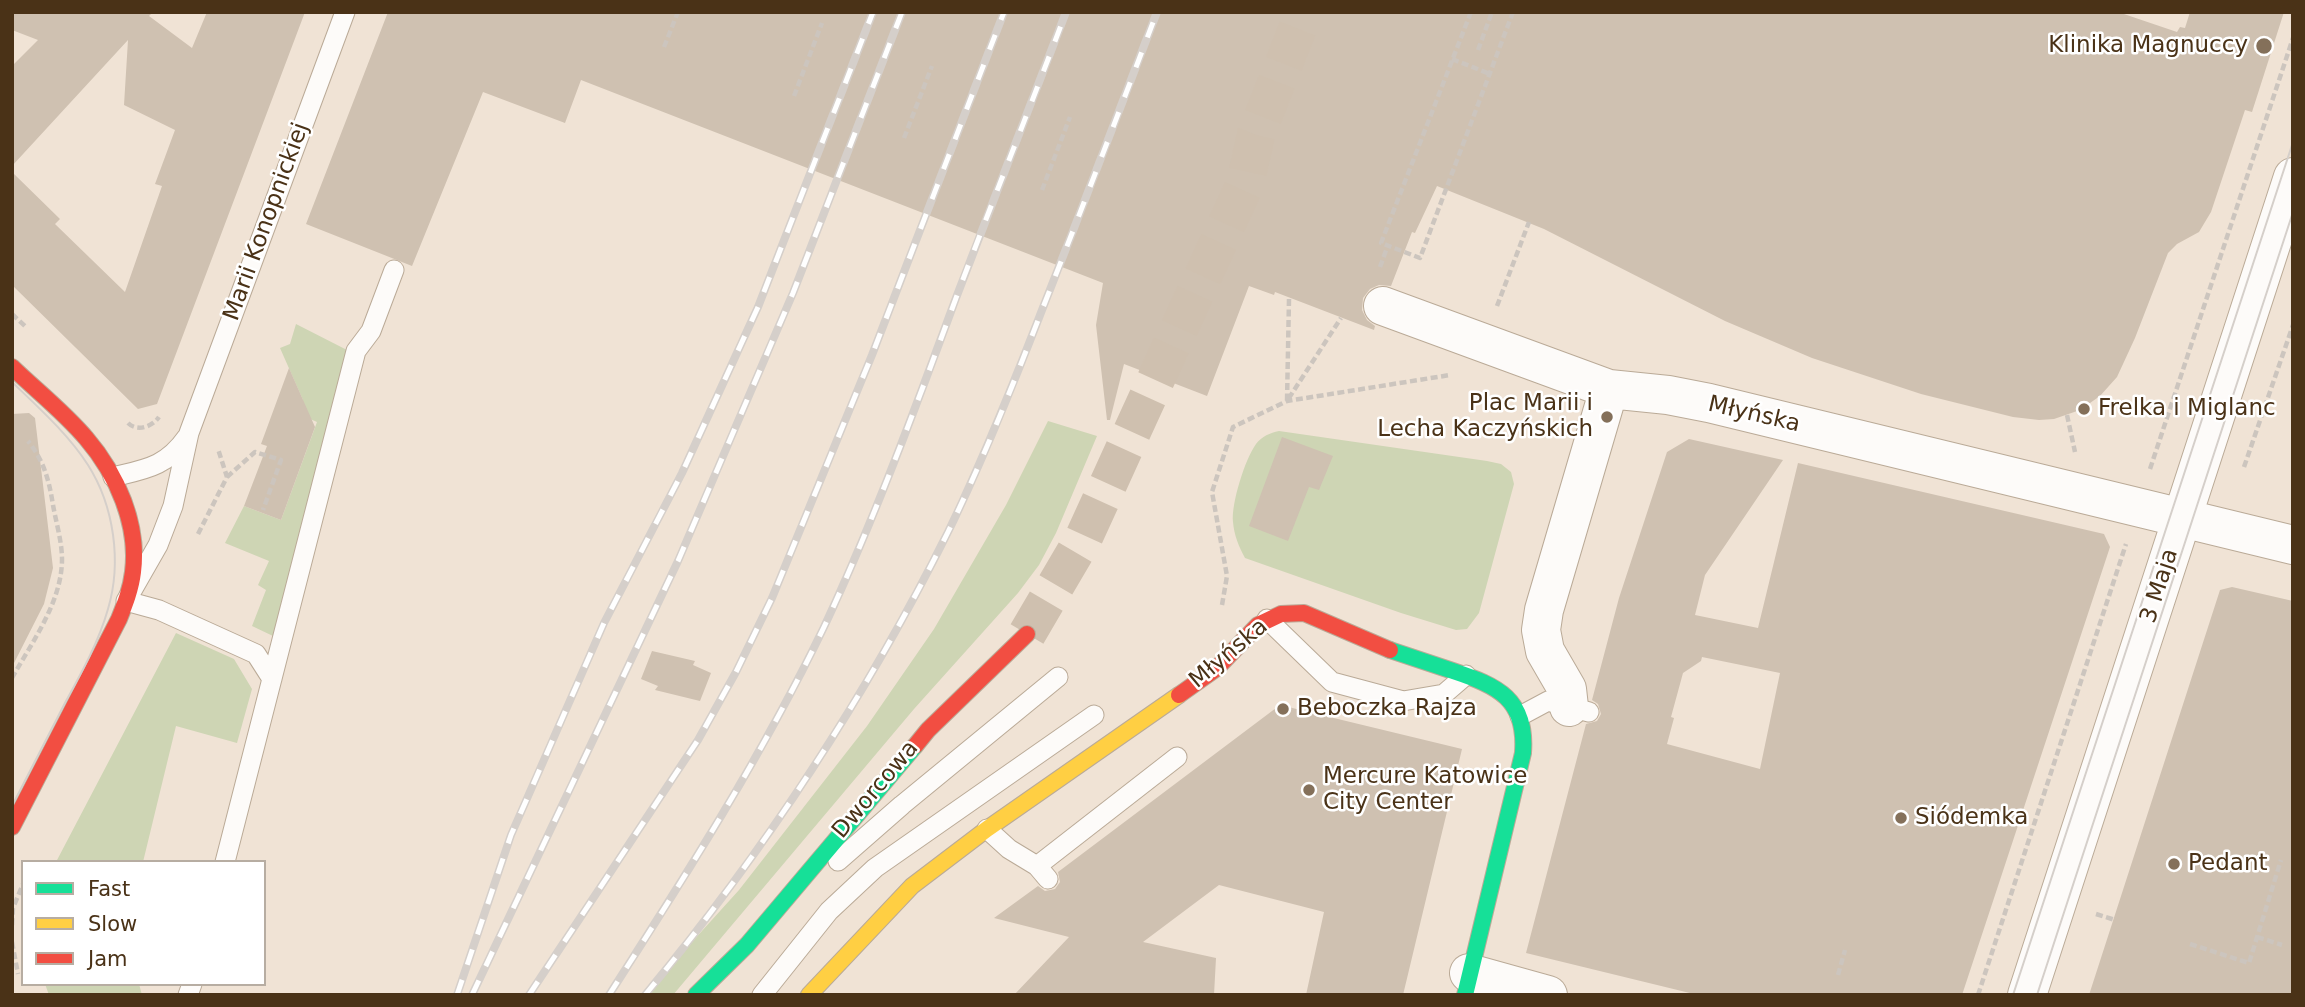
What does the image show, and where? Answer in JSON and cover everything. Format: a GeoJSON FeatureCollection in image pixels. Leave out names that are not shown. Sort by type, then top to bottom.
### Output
{"type":"FeatureCollection","features":[{"type":"Feature","properties":{"kind":"street","name":"3 Maja"},"geometry":{"type":"LineString","coordinates":[[2027,995],[2293,177]]}},
{"type":"Feature","properties":{"kind":"street","name":"Młyńska"},"geometry":{"type":"LineString","coordinates":[[1383,306],[1609,389],[1668,395],[1709,403],[2293,545]]}},
{"type":"Feature","properties":{"kind":"street"},"geometry":{"type":"LineString","coordinates":[[12,367],[94,448],[113,477],[126,509],[132,540],[133,571],[127,601],[106,647],[12,827]]}},
{"type":"Feature","properties":{"kind":"street"},"geometry":{"type":"LineString","coordinates":[[1579,710],[1545,651],[1541,630],[1544,610],[1609,389]]}},
{"type":"Feature","properties":{"kind":"street","name":"Młyńska"},"geometry":{"type":"LineString","coordinates":[[808,992],[912,886],[987,829],[1217,668],[1267,619],[1281,614],[1304,613],[1363,640],[1487,682],[1503,691],[1516,706],[1520,716]]}},
{"type":"Feature","properties":{"kind":"street","name":"Dworcowa"},"geometry":{"type":"LineString","coordinates":[[696,995],[741,951],[928,730],[1027,634]]}},
{"type":"Feature","properties":{"kind":"street"},"geometry":{"type":"LineString","coordinates":[[1520,716],[1524,740],[1522,753],[1467,984],[1548,995]]}},
{"type":"Feature","properties":{"kind":"street","name":"Dworcowa"},"geometry":{"type":"LineString","coordinates":[[712,995],[741,951]]}},
{"type":"Feature","properties":{"kind":"lane","name":"Marii Konopnickiej"},"geometry":{"type":"LineString","coordinates":[[127,601],[158,545],[168,519],[189,433],[345,12]]}},
{"type":"Feature","properties":{"kind":"lane"},"geometry":{"type":"LineString","coordinates":[[226,860],[355,351],[371,331],[394,270]]}},
{"type":"Feature","properties":{"kind":"lane","name":"Marii Konopnickiej"},"geometry":{"type":"LineString","coordinates":[[113,477],[152,468],[175,454],[189,433]]}},
{"type":"Feature","properties":{"kind":"lane"},"geometry":{"type":"LineString","coordinates":[[127,601],[159,611],[256,654],[272,679]]}},
{"type":"Feature","properties":{"kind":"lane"},"geometry":{"type":"LineString","coordinates":[[1267,619],[1332,682],[1404,701],[1444,694],[1465,675]]}},
{"type":"Feature","properties":{"kind":"lane"},"geometry":{"type":"LineString","coordinates":[[741,951],[902,806],[1058,677]]}},
{"type":"Feature","properties":{"kind":"lane"},"geometry":{"type":"LineString","coordinates":[[1520,716],[1548,701],[1579,710]]}},
{"type":"Feature","properties":{"kind":"lane"},"geometry":{"type":"LineString","coordinates":[[762,995],[809,933],[857,884],[1094,715]]}},
{"type":"Feature","properties":{"kind":"lane"},"geometry":{"type":"LineString","coordinates":[[987,829],[1042,873],[1177,757]]}},
{"type":"Feature","properties":{"kind":"path"},"geometry":{"type":"LineString","coordinates":[[664,47],[678,12]]}},
{"type":"Feature","properties":{"kind":"path"},"geometry":{"type":"LineString","coordinates":[[1471,12],[1381,243],[1387,248],[1420,258],[1513,12]]}},
{"type":"Feature","properties":{"kind":"path"},"geometry":{"type":"LineString","coordinates":[[1478,50],[1492,12]]}},
{"type":"Feature","properties":{"kind":"path"},"geometry":{"type":"LineString","coordinates":[[793,96],[822,23]]}},
{"type":"Feature","properties":{"kind":"path"},"geometry":{"type":"LineString","coordinates":[[1452,59],[1490,74]]}},
{"type":"Feature","properties":{"kind":"path"},"geometry":{"type":"LineString","coordinates":[[904,138],[932,66]]}},
{"type":"Feature","properties":{"kind":"path"},"geometry":{"type":"LineString","coordinates":[[1042,190],[1070,117]]}},
{"type":"Feature","properties":{"kind":"path"},"geometry":{"type":"LineString","coordinates":[[1221,608],[1227,576],[1212,492],[1233,427],[1287,401],[1450,375],[1482,344],[1529,222]]}},
{"type":"Feature","properties":{"kind":"path"},"geometry":{"type":"LineString","coordinates":[[1287,401],[1289,299]]}},
{"type":"Feature","properties":{"kind":"path"},"geometry":{"type":"LineString","coordinates":[[12,314],[32,333]]}},
{"type":"Feature","properties":{"kind":"path"},"geometry":{"type":"LineString","coordinates":[[1287,401],[1341,318]]}},
{"type":"Feature","properties":{"kind":"path"},"geometry":{"type":"LineString","coordinates":[[122,417],[132,426],[145,428],[158,420],[163,407]]}},
{"type":"Feature","properties":{"kind":"path"},"geometry":{"type":"LineString","coordinates":[[12,678],[52,605],[62,558],[49,478],[43,461],[21,434]]}},
{"type":"Feature","properties":{"kind":"path"},"geometry":{"type":"LineString","coordinates":[[227,477],[255,452],[281,460],[263,510]]}},
{"type":"Feature","properties":{"kind":"path"},"geometry":{"type":"LineString","coordinates":[[2190,944],[2249,963],[2281,860]]}},
{"type":"Feature","properties":{"kind":"path"},"geometry":{"type":"LineString","coordinates":[[12,925],[13,908],[21,889]]}},
{"type":"Feature","properties":{"kind":"path"},"geometry":{"type":"LineString","coordinates":[[2257,937],[2282,945]]}},
{"type":"Feature","properties":{"kind":"path"},"geometry":{"type":"LineString","coordinates":[[12,942],[18,975]]}},
{"type":"Feature","properties":{"kind":"path"},"geometry":{"type":"LineString","coordinates":[[1838,975],[1844,950]]}},
{"type":"Feature","properties":{"kind":"green space"},"geometry":{"type":"Polygon","coordinates":[[[296,324],[347,350],[273,636],[252,626],[266,590],[258,585],[269,561],[225,543],[244,506],[281,520],[317,422],[299,414],[303,400],[280,348],[290,344],[296,324]]]}},
{"type":"Feature","properties":{"kind":"green space"},"geometry":{"type":"Polygon","coordinates":[[[1048,421],[1097,436],[1056,533],[1039,565],[1018,593],[914,709],[673,995],[644,995],[739,890],[867,726],[934,629],[1006,505],[1048,421]]]}},
{"type":"Feature","properties":{"kind":"green space"},"geometry":{"type":"Polygon","coordinates":[[[1279,431],[1487,461],[1501,464],[1511,472],[1514,484],[1479,613],[1467,629],[1456,630],[1401,613],[1245,558],[1234,527],[1236,493],[1247,460],[1256,444],[1266,435],[1279,431]]]}},
{"type":"Feature","properties":{"kind":"green space"},"geometry":{"type":"Polygon","coordinates":[[[176,633],[234,659],[252,689],[237,743],[176,726],[143,860],[57,860],[176,633]]]}},
{"type":"Feature","properties":{"kind":"green space"},"geometry":{"type":"Polygon","coordinates":[[[46,986],[140,986],[142,995],[49,995],[46,986]]]}},
{"type":"Feature","properties":{"kind":"building"},"geometry":{"type":"Polygon","coordinates":[[[12,12],[153,12],[149,16],[192,48],[207,12],[305,12],[157,404],[138,409],[12,285],[12,172],[60,219],[55,224],[125,292],[162,186],[155,184],[175,130],[124,105],[128,40],[12,166],[12,66],[38,40],[12,30],[12,12]]]}},
{"type":"Feature","properties":{"kind":"building"},"geometry":{"type":"Polygon","coordinates":[[[388,12],[2118,12],[2177,32],[2180,27],[2185,28],[2190,12],[2284,12],[2252,112],[2245,110],[2211,212],[2199,232],[2177,244],[2168,253],[2117,377],[2100,396],[2080,410],[2054,419],[2013,417],[1921,394],[1812,358],[1725,321],[1544,229],[1437,186],[1415,233],[1412,232],[1391,286],[1379,285],[1370,289],[1363,298],[1362,310],[1367,320],[1375,326],[1374,330],[1275,292],[1274,295],[1249,286],[1207,396],[1124,364],[1110,420],[1107,420],[1096,325],[1103,283],[581,80],[565,123],[483,92],[412,266],[306,224],[388,12]]]}},
{"type":"Feature","properties":{"kind":"building"},"geometry":{"type":"Polygon","coordinates":[[[289,368],[315,427],[281,520],[244,506],[267,446],[261,444],[289,368]]]}},
{"type":"Feature","properties":{"kind":"building"},"geometry":{"type":"Polygon","coordinates":[[[29,413],[35,418],[53,568],[44,604],[12,667],[12,414],[29,413]]]}},
{"type":"Feature","properties":{"kind":"building"},"geometry":{"type":"Polygon","coordinates":[[[1282,437],[1333,456],[1319,490],[1309,487],[1288,541],[1249,526],[1282,437]]]}},
{"type":"Feature","properties":{"kind":"building"},"geometry":{"type":"Polygon","coordinates":[[[1689,439],[1783,460],[1705,575],[1695,615],[1758,628],[1798,463],[2104,534],[2110,547],[1962,995],[1698,995],[1526,953],[1586,724],[1597,721],[1601,714],[1598,704],[1592,700],[1619,598],[1667,452],[1689,439]],[[1702,657],[1701,661],[1683,673],[1667,744],[1760,769],[1780,673],[1702,657]]]}},
{"type":"Feature","properties":{"kind":"building"},"geometry":{"type":"Polygon","coordinates":[[[2232,587],[2293,601],[2293,995],[2089,995],[2220,590],[2232,587]]]}},
{"type":"Feature","properties":{"kind":"building"},"geometry":{"type":"Polygon","coordinates":[[[652,651],[695,661],[693,665],[711,673],[700,701],[655,690],[658,686],[641,679],[652,651]]]}},
{"type":"Feature","properties":{"kind":"building","name":"Mercure Katowice City Center"},"geometry":{"type":"Polygon","coordinates":[[[1280,705],[1462,749],[1403,995],[1306,995],[1324,912],[1219,885],[1143,942],[1216,958],[1214,995],[1014,995],[1069,937],[994,918],[1038,886],[1045,891],[1055,889],[1060,882],[1058,872],[1280,705]]]}},
{"type":"Feature","properties":{"kind":"tunnel"},"geometry":{"type":"LineString","coordinates":[[1027,634],[1084,537],[1245,184],[1256,135],[1304,12]]}},
{"type":"Feature","properties":{"kind":"tram line"},"geometry":{"type":"LineString","coordinates":[[2013,995],[2293,142]]}},
{"type":"Feature","properties":{"kind":"tram line"},"geometry":{"type":"LineString","coordinates":[[2037,995],[2293,212]]}},
{"type":"Feature","properties":{"kind":"tram line"},"geometry":{"type":"LineString","coordinates":[[12,382],[62,432],[88,465],[104,498],[115,554],[112,591],[100,633],[12,806]]}},
{"type":"Feature","properties":{"kind":"railway"},"geometry":{"type":"LineString","coordinates":[[457,995],[511,835],[604,623],[682,473],[758,307],[873,12]]}},
{"type":"Feature","properties":{"kind":"railway"},"geometry":{"type":"LineString","coordinates":[[472,995],[678,561],[793,293],[902,12]]}},
{"type":"Feature","properties":{"kind":"railway"},"geometry":{"type":"LineString","coordinates":[[529,995],[698,740],[736,672],[772,598],[872,355],[1004,12]]}},
{"type":"Feature","properties":{"kind":"railway"},"geometry":{"type":"LineString","coordinates":[[609,995],[695,860],[749,768],[824,627],[893,464],[1066,12]]}},
{"type":"Feature","properties":{"kind":"railway"},"geometry":{"type":"LineString","coordinates":[[645,995],[731,886],[810,772],[883,654],[948,532],[1020,366],[1157,12]]}},
{"type":"Feature","properties":{"kind":"traffic: fast"},"geometry":{"type":"LineString","coordinates":[[1390,650],[1496,689],[1514,707],[1520,720],[1523,753],[1465,995]]}},
{"type":"Feature","properties":{"kind":"traffic: fast"},"geometry":{"type":"LineString","coordinates":[[696,995],[747,945],[915,746]]}},
{"type":"Feature","properties":{"kind":"traffic: slow"},"geometry":{"type":"LineString","coordinates":[[809,995],[912,886],[987,829],[1179,695]]}},
{"type":"Feature","properties":{"kind":"traffic: jam"},"geometry":{"type":"LineString","coordinates":[[12,367],[60,410],[97,452],[123,501],[133,536],[134,554],[131,584],[119,619],[12,827]]}},
{"type":"Feature","properties":{"kind":"traffic: jam"},"geometry":{"type":"LineString","coordinates":[[1179,695],[1217,668],[1258,625],[1281,614],[1304,613],[1390,650]]}},
{"type":"Feature","properties":{"kind":"traffic: jam"},"geometry":{"type":"LineString","coordinates":[[915,746],[928,730],[1027,634]]}},
{"type":"Feature","properties":{"kind":"place","name":"Klinika Magnuccy"},"geometry":{"type":"Point","coordinates":[2264,46]}},
{"type":"Feature","properties":{"kind":"place","name":"Frelka i Miglanc"},"geometry":{"type":"Point","coordinates":[2084,409]}},
{"type":"Feature","properties":{"kind":"place","name":"Plac Marii i Lecha Kaczyńskich"},"geometry":{"type":"Point","coordinates":[1607,417]}},
{"type":"Feature","properties":{"kind":"place","name":"Beboczka Rajza"},"geometry":{"type":"Point","coordinates":[1283,709]}},
{"type":"Feature","properties":{"kind":"place","name":"Mercure Katowice City Center"},"geometry":{"type":"Point","coordinates":[1309,790]}},
{"type":"Feature","properties":{"kind":"place","name":"Siódemka"},"geometry":{"type":"Point","coordinates":[1901,818]}},
{"type":"Feature","properties":{"kind":"place","name":"Pedant"},"geometry":{"type":"Point","coordinates":[2174,864]}}]}
